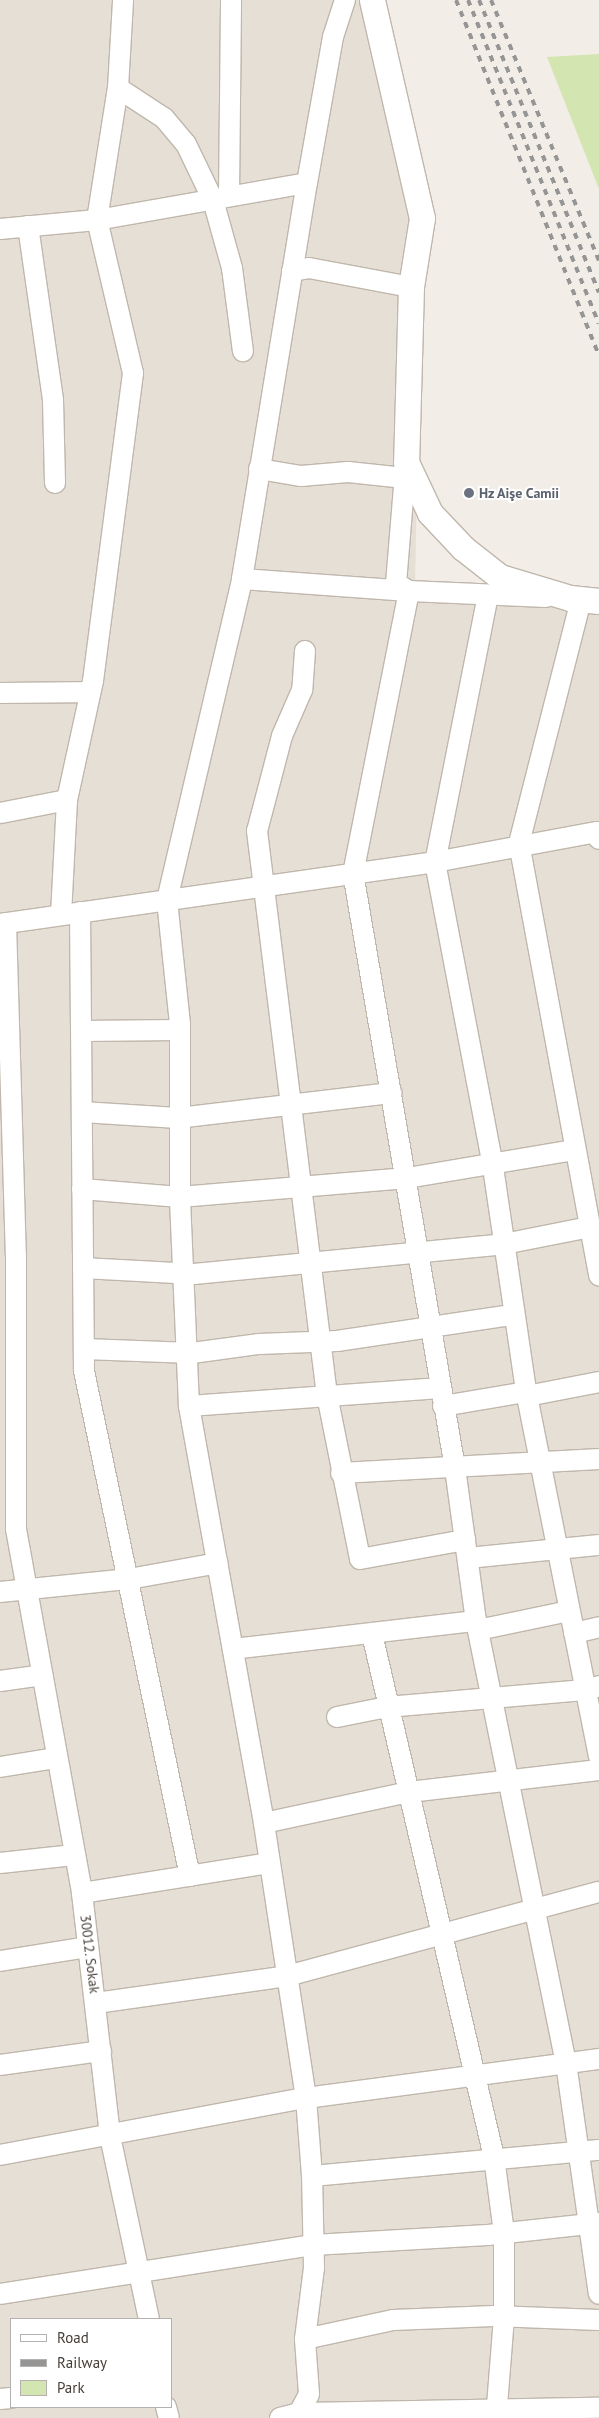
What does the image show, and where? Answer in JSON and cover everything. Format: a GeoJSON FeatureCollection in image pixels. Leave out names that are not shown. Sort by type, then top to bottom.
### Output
{"type":"FeatureCollection","features":[{"type":"Feature","properties":{"kind":"street"},"geometry":{"type":"LineString","coordinates":[[123,0],[118,88],[97,220],[133,373],[89,692],[67,800],[71,914],[82,1031],[84,1371],[190,1876]]}},
{"type":"Feature","properties":{"kind":"street"},"geometry":{"type":"LineString","coordinates":[[230,0],[221,198],[242,351]]}},
{"type":"Feature","properties":{"kind":"street"},"geometry":{"type":"LineString","coordinates":[[292,2416],[309,2394],[304,2338],[313,2245],[312,2176],[306,2098],[264,1823],[189,1406],[180,1197],[178,1030],[167,900],[242,579],[307,183],[333,37],[345,0]]}},
{"type":"Feature","properties":{"kind":"street"},"geometry":{"type":"LineString","coordinates":[[372,0],[422,218],[411,287],[405,470],[396,582],[410,591]]}},
{"type":"Feature","properties":{"kind":"street"},"geometry":{"type":"LineString","coordinates":[[118,88],[164,118],[181,137],[221,198]]}},
{"type":"Feature","properties":{"kind":"street"},"geometry":{"type":"LineString","coordinates":[[0,229],[97,220],[307,183]]}},
{"type":"Feature","properties":{"kind":"street"},"geometry":{"type":"LineString","coordinates":[[28,226],[53,400],[55,483]]}},
{"type":"Feature","properties":{"kind":"street"},"geometry":{"type":"LineString","coordinates":[[292,271],[309,268],[411,287]]}},
{"type":"Feature","properties":{"kind":"street"},"geometry":{"type":"LineString","coordinates":[[259,470],[301,476],[405,470]]}},
{"type":"Feature","properties":{"kind":"street"},"geometry":{"type":"LineString","coordinates":[[405,470],[430,513],[463,548],[500,577],[583,600]]}},
{"type":"Feature","properties":{"kind":"street"},"geometry":{"type":"LineString","coordinates":[[242,579],[410,591],[583,600]]}},
{"type":"Feature","properties":{"kind":"street"},"geometry":{"type":"LineString","coordinates":[[410,591],[353,873],[407,1178],[429,1329],[455,1468],[477,1626],[506,1779],[535,1907],[566,2063],[577,2150],[596,2223],[599,2292]]}},
{"type":"Feature","properties":{"kind":"street"},"geometry":{"type":"LineString","coordinates":[[488,595],[435,862],[493,1167],[512,1315],[526,1394],[574,1633],[593,1688],[599,1757]]}},
{"type":"Feature","properties":{"kind":"street"},"geometry":{"type":"LineString","coordinates":[[583,600],[519,843],[599,1276]]}},
{"type":"Feature","properties":{"kind":"street"},"geometry":{"type":"LineString","coordinates":[[305,651],[302,690],[282,736],[256,831],[261,885],[292,1103],[298,1188],[317,1341],[341,1473],[360,1559],[467,1549],[556,1549],[599,1545]]}},
{"type":"Feature","properties":{"kind":"street"},"geometry":{"type":"LineString","coordinates":[[0,693],[89,692]]}},
{"type":"Feature","properties":{"kind":"street"},"geometry":{"type":"LineString","coordinates":[[0,813],[67,800]]}},
{"type":"Feature","properties":{"kind":"street"},"geometry":{"type":"LineString","coordinates":[[3,924],[261,885],[435,862],[519,843],[597,832],[599,839]]}},
{"type":"Feature","properties":{"kind":"street","name":"30012. Sokak"},"geometry":{"type":"LineString","coordinates":[[3,924],[8,1256],[16,1529],[82,1894],[110,2136],[149,2318]]}},
{"type":"Feature","properties":{"kind":"street"},"geometry":{"type":"LineString","coordinates":[[82,1031],[178,1030]]}},
{"type":"Feature","properties":{"kind":"street"},"geometry":{"type":"LineString","coordinates":[[82,1112],[178,1118],[292,1103],[392,1093]]}},
{"type":"Feature","properties":{"kind":"street"},"geometry":{"type":"LineString","coordinates":[[82,1189],[180,1197],[298,1188],[407,1178],[493,1167],[576,1150]]}},
{"type":"Feature","properties":{"kind":"street"},"geometry":{"type":"LineString","coordinates":[[83,1268],[184,1273],[308,1264],[419,1250],[504,1244],[590,1227]]}},
{"type":"Feature","properties":{"kind":"street"},"geometry":{"type":"LineString","coordinates":[[84,1349],[186,1352],[429,1329],[512,1315]]}},
{"type":"Feature","properties":{"kind":"street"},"geometry":{"type":"LineString","coordinates":[[189,1406],[326,1395],[441,1397],[526,1394],[599,1382]]}},
{"type":"Feature","properties":{"kind":"street"},"geometry":{"type":"LineString","coordinates":[[341,1473],[540,1464],[599,1458]]}},
{"type":"Feature","properties":{"kind":"street"},"geometry":{"type":"LineString","coordinates":[[0,1592],[128,1579],[218,1563]]}},
{"type":"Feature","properties":{"kind":"street"},"geometry":{"type":"LineString","coordinates":[[233,1648],[477,1626],[569,1611]]}},
{"type":"Feature","properties":{"kind":"street"},"geometry":{"type":"LineString","coordinates":[[574,1633],[599,1627]]}},
{"type":"Feature","properties":{"kind":"street"},"geometry":{"type":"LineString","coordinates":[[372,1634],[387,1707],[445,1933],[471,2076],[494,2157],[504,2234],[504,2316],[496,2414]]}},
{"type":"Feature","properties":{"kind":"street"},"geometry":{"type":"LineString","coordinates":[[0,1681],[43,1675]]}},
{"type":"Feature","properties":{"kind":"street"},"geometry":{"type":"LineString","coordinates":[[337,1717],[387,1707],[593,1688]]}},
{"type":"Feature","properties":{"kind":"street"},"geometry":{"type":"LineString","coordinates":[[0,1767],[56,1758]]}},
{"type":"Feature","properties":{"kind":"street"},"geometry":{"type":"LineString","coordinates":[[264,1823],[409,1792],[506,1779],[599,1770]]}},
{"type":"Feature","properties":{"kind":"street"},"geometry":{"type":"LineString","coordinates":[[0,1862],[74,1855]]}},
{"type":"Feature","properties":{"kind":"street"},"geometry":{"type":"LineString","coordinates":[[82,1894],[270,1863]]}},
{"type":"Feature","properties":{"kind":"street"},"geometry":{"type":"LineString","coordinates":[[96,2003],[287,1976],[535,1907],[599,1892]]}},
{"type":"Feature","properties":{"kind":"street"},"geometry":{"type":"LineString","coordinates":[[0,1961],[87,1947]]}},
{"type":"Feature","properties":{"kind":"street"},"geometry":{"type":"LineString","coordinates":[[0,2065],[101,2051]]}},
{"type":"Feature","properties":{"kind":"street"},"geometry":{"type":"LineString","coordinates":[[0,2155],[306,2098],[599,2059]]}},
{"type":"Feature","properties":{"kind":"street"},"geometry":{"type":"LineString","coordinates":[[312,2176],[494,2157],[599,2150]]}},
{"type":"Feature","properties":{"kind":"street"},"geometry":{"type":"LineString","coordinates":[[0,2294],[313,2245],[504,2234],[596,2223]]}},
{"type":"Feature","properties":{"kind":"street"},"geometry":{"type":"LineString","coordinates":[[304,2338],[393,2320],[504,2316],[599,2320]]}},
{"type":"Feature","properties":{"kind":"street"},"geometry":{"type":"LineString","coordinates":[[292,2416],[496,2414],[599,2408]]}},
{"type":"Feature","properties":{"kind":"shaded area"},"geometry":{"type":"Polygon","coordinates":[[[0,0],[380,0],[403,103],[420,336],[415,587],[599,612],[599,2418],[0,2418],[0,0]]]}},
{"type":"Feature","properties":{"kind":"green space"},"geometry":{"type":"Polygon","coordinates":[[[599,54],[599,189],[547,57],[599,54]]]}},
{"type":"Feature","properties":{"kind":"railway"},"geometry":{"type":"LineString","coordinates":[[456,0],[599,355]]}},
{"type":"Feature","properties":{"kind":"railway"},"geometry":{"type":"LineString","coordinates":[[468,0],[599,324]]}},
{"type":"Feature","properties":{"kind":"railway"},"geometry":{"type":"LineString","coordinates":[[479,0],[599,292]]}},
{"type":"Feature","properties":{"kind":"railway"},"geometry":{"type":"LineString","coordinates":[[491,0],[599,261]]}},
{"type":"Feature","properties":{"kind":"place","name":"Hz Aişe Camii"},"geometry":{"type":"Point","coordinates":[469,493]}}]}
